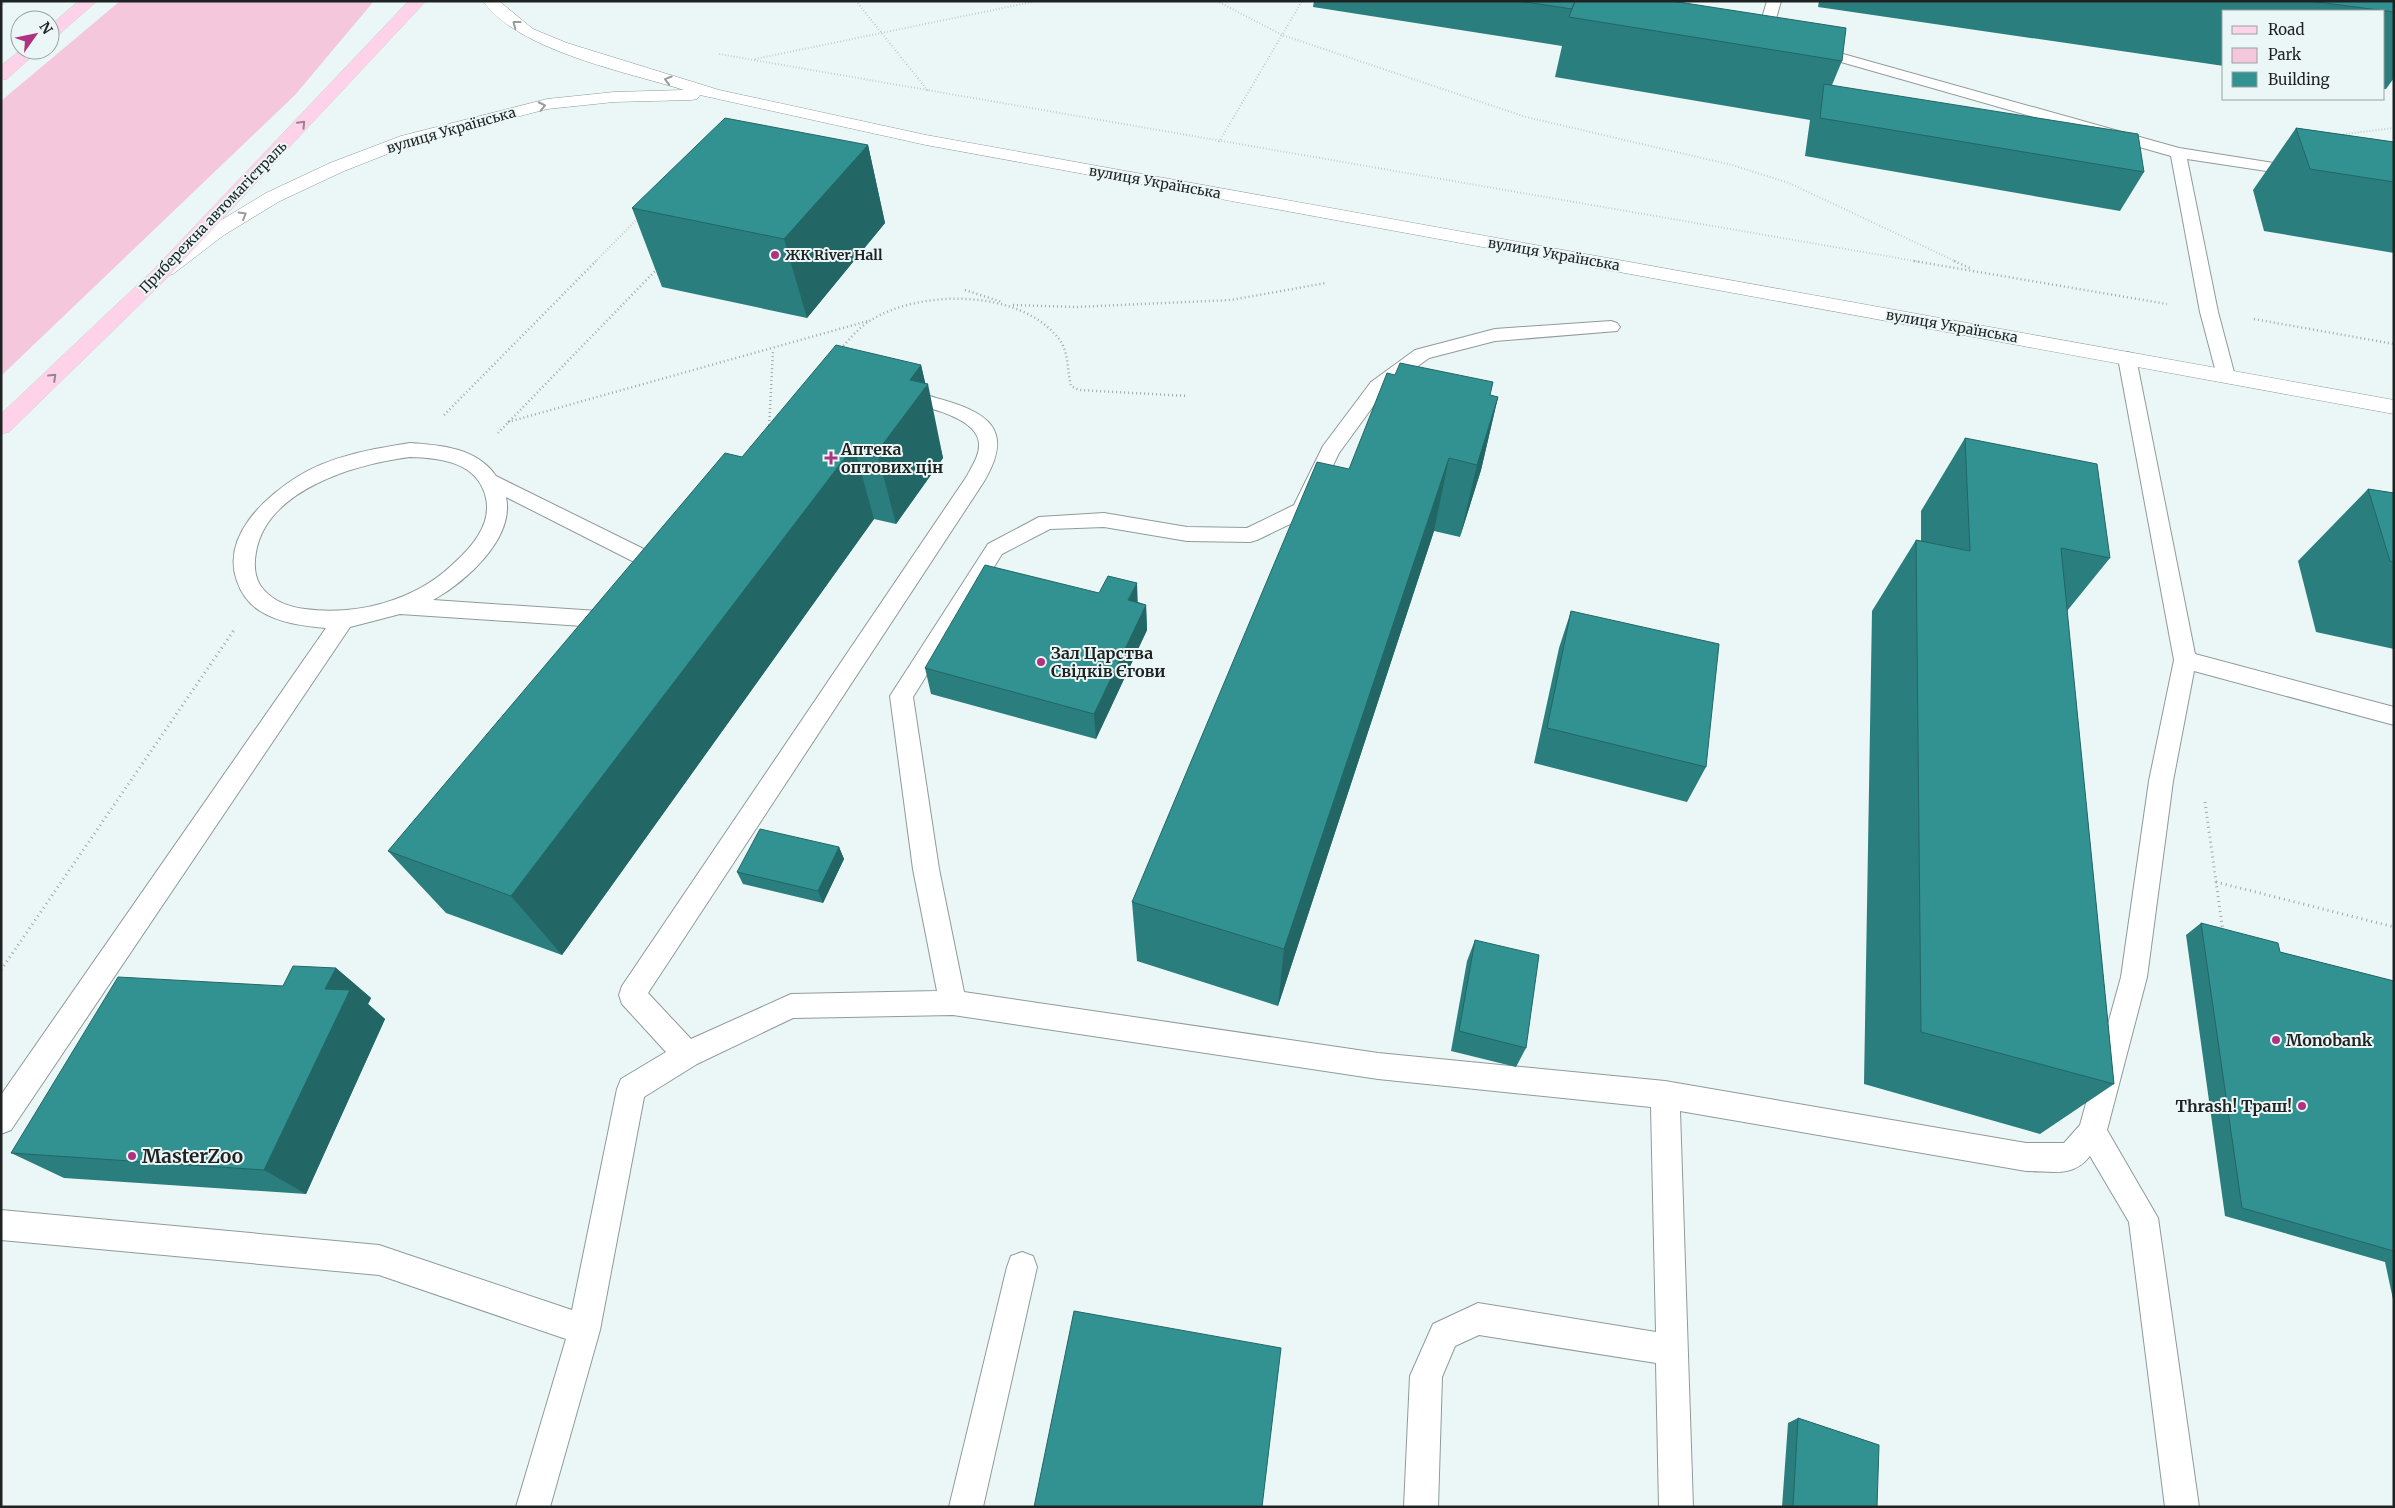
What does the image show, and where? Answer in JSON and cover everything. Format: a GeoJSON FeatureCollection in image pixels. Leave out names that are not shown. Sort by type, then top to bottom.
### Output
{"type":"FeatureCollection","features":[{"type":"Feature","properties":{"kind":"main road"},"geometry":{"type":"LineString","coordinates":[[60,26],[89,1]]}},
{"type":"Feature","properties":{"kind":"main road","name":"Прибережна автомагістраль"},"geometry":{"type":"LineString","coordinates":[[1,427],[10,415],[160,274],[418,1]]}},
{"type":"Feature","properties":{"kind":"main road","name":"вулиця Українська"},"geometry":{"type":"LineString","coordinates":[[491,1],[497,9],[527,32],[561,47],[715,94],[926,140],[2394,407]]}},
{"type":"Feature","properties":{"kind":"main road"},"geometry":{"type":"LineString","coordinates":[[1,74],[18,60]]}},
{"type":"Feature","properties":{"kind":"main road","name":"вулиця Українська"},"geometry":{"type":"LineString","coordinates":[[160,274],[217,231],[273,197],[337,167],[407,140],[547,104],[614,97],[715,94]]}},
{"type":"Feature","properties":{"kind":"lane"},"geometry":{"type":"LineString","coordinates":[[1764,34],[1774,1]]}},
{"type":"Feature","properties":{"kind":"lane"},"geometry":{"type":"LineString","coordinates":[[1747,29],[2178,153],[2315,174]]}},
{"type":"Feature","properties":{"kind":"lane"},"geometry":{"type":"LineString","coordinates":[[2178,153],[2209,312],[2226,376]]}},
{"type":"Feature","properties":{"kind":"lane"},"geometry":{"type":"LineString","coordinates":[[954,1003],[926,870],[901,696],[995,550],[1046,522],[1104,520],[1187,534],[1250,535],[1302,510],[1330,451],[1378,386],[1422,354],[1495,335],[1611,327]]}},
{"type":"Feature","properties":{"kind":"lane"},"geometry":{"type":"LineString","coordinates":[[533,1507],[584,1330],[631,1089],[687,1055],[791,1006],[954,1003],[1378,1066],[1665,1095],[2026,1157],[2071,1157],[2092,1132],[2134,977],[2161,781],[2185,660],[2127,358]]}},
{"type":"Feature","properties":{"kind":"lane"},"geometry":{"type":"LineString","coordinates":[[687,1055],[632,996],[976,478],[987,456],[989,442],[981,425],[961,412],[876,388]]}},
{"type":"Feature","properties":{"kind":"lane"},"geometry":{"type":"LineString","coordinates":[[492,481],[498,512],[483,546],[449,580],[400,606],[343,620],[291,617],[256,598],[243,572],[247,542],[265,513],[293,488],[330,468],[370,455],[410,450],[443,452],[469,462],[492,481],[658,565]]}},
{"type":"Feature","properties":{"kind":"lane"},"geometry":{"type":"LineString","coordinates":[[400,606],[613,620]]}},
{"type":"Feature","properties":{"kind":"lane"},"geometry":{"type":"LineString","coordinates":[[1,1120],[343,620]]}},
{"type":"Feature","properties":{"kind":"lane"},"geometry":{"type":"LineString","coordinates":[[2185,660],[2394,716]]}},
{"type":"Feature","properties":{"kind":"lane"},"geometry":{"type":"LineString","coordinates":[[1665,1095],[1676,1507]]}},
{"type":"Feature","properties":{"kind":"lane"},"geometry":{"type":"LineString","coordinates":[[2092,1132],[2143,1218],[2182,1507]]}},
{"type":"Feature","properties":{"kind":"lane"},"geometry":{"type":"LineString","coordinates":[[1,1225],[379,1260],[584,1330]]}},
{"type":"Feature","properties":{"kind":"lane"},"geometry":{"type":"LineString","coordinates":[[966,1507],[1022,1267]]}},
{"type":"Feature","properties":{"kind":"lane"},"geometry":{"type":"LineString","coordinates":[[1421,1507],[1426,1376],[1444,1335],[1478,1319],[1671,1350]]}},
{"type":"Feature","properties":{"kind":"path"},"geometry":{"type":"LineString","coordinates":[[1,6],[7,1]]}},
{"type":"Feature","properties":{"kind":"path"},"geometry":{"type":"LineString","coordinates":[[856,1],[929,92]]}},
{"type":"Feature","properties":{"kind":"path"},"geometry":{"type":"LineString","coordinates":[[752,60],[1037,1]]}},
{"type":"Feature","properties":{"kind":"path"},"geometry":{"type":"LineString","coordinates":[[1217,1],[1282,35],[1526,117],[1732,165],[1789,183],[1978,272]]}},
{"type":"Feature","properties":{"kind":"path"},"geometry":{"type":"LineString","coordinates":[[1219,142],[1302,1]]}},
{"type":"Feature","properties":{"kind":"path"},"geometry":{"type":"LineString","coordinates":[[716,53],[929,92],[2394,344]]}},
{"type":"Feature","properties":{"kind":"path"},"geometry":{"type":"LineString","coordinates":[[410,450],[643,213]]}},
{"type":"Feature","properties":{"kind":"path"},"geometry":{"type":"LineString","coordinates":[[469,462],[659,267]]}},
{"type":"Feature","properties":{"kind":"path"},"geometry":{"type":"LineString","coordinates":[[508,422],[773,350],[869,321],[898,308],[935,300],[974,300],[1011,305],[1076,307],[1231,300],[1326,283]]}},
{"type":"Feature","properties":{"kind":"path"},"geometry":{"type":"LineString","coordinates":[[965,290],[1011,305],[1039,320],[1059,340],[1069,360],[1068,377],[1071,386],[1079,390],[1188,396]]}},
{"type":"Feature","properties":{"kind":"path"},"geometry":{"type":"LineString","coordinates":[[835,356],[869,321]]}},
{"type":"Feature","properties":{"kind":"path"},"geometry":{"type":"LineString","coordinates":[[773,350],[768,436],[774,429]]}},
{"type":"Feature","properties":{"kind":"path"},"geometry":{"type":"LineString","coordinates":[[1,970],[256,598]]}},
{"type":"Feature","properties":{"kind":"path"},"geometry":{"type":"LineString","coordinates":[[2216,882],[2394,927]]}},
{"type":"Feature","properties":{"kind":"green space"},"geometry":{"type":"Polygon","coordinates":[[[120,1],[374,1],[295,95],[1,376],[1,101],[50,60],[60,60],[60,51],[120,1]]]}},
{"type":"Feature","properties":{"kind":"building"},"geometry":{"type":"Polygon","coordinates":[[[1519,1],[1575,1],[1572,9],[1519,1]]]}},
{"type":"Feature","properties":{"kind":"building"},"geometry":{"type":"Polygon","coordinates":[[[1575,1],[1672,1],[1846,28],[1842,61],[1569,17],[1575,1]]]}},
{"type":"Feature","properties":{"kind":"building"},"geometry":{"type":"Polygon","coordinates":[[[2310,1],[2394,1],[2394,12],[2310,1]]]}},
{"type":"Feature","properties":{"kind":"building"},"geometry":{"type":"Polygon","coordinates":[[[1824,84],[2138,134],[2144,172],[1820,118],[1824,84]]]}},
{"type":"Feature","properties":{"kind":"building"},"geometry":{"type":"Polygon","coordinates":[[[725,118],[868,145],[784,239],[632,208],[725,118]]]}},
{"type":"Feature","properties":{"kind":"building"},"geometry":{"type":"Polygon","coordinates":[[[2296,128],[2394,142],[2394,182],[2310,169],[2296,128]]]}},
{"type":"Feature","properties":{"kind":"building"},"geometry":{"type":"Polygon","coordinates":[[[836,345],[921,365],[910,380],[928,384],[877,452],[854,446],[511,896],[388,851],[725,453],[742,457],[836,345]]]}},
{"type":"Feature","properties":{"kind":"building"},"geometry":{"type":"Polygon","coordinates":[[[1400,363],[1493,382],[1490,395],[1498,397],[1477,465],[1449,458],[1284,949],[1132,902],[1317,462],[1349,469],[1387,373],[1395,375],[1400,363]]]}},
{"type":"Feature","properties":{"kind":"building"},"geometry":{"type":"Polygon","coordinates":[[[1965,438],[2097,464],[2110,558],[2061,548],[2114,1084],[1921,1032],[1916,540],[1970,551],[1965,438]]]}},
{"type":"Feature","properties":{"kind":"building"},"geometry":{"type":"Polygon","coordinates":[[[2368,489],[2394,493],[2394,562],[2390,561],[2368,489]]]}},
{"type":"Feature","properties":{"kind":"building","name":"Зал Царства Свідків Єгови"},"geometry":{"type":"Polygon","coordinates":[[[985,565],[1099,593],[1108,576],[1137,583],[1128,600],[1146,605],[1094,714],[925,668],[985,565]]]}},
{"type":"Feature","properties":{"kind":"building"},"geometry":{"type":"Polygon","coordinates":[[[1571,611],[1719,644],[1706,767],[1547,728],[1571,611]]]}},
{"type":"Feature","properties":{"kind":"building"},"geometry":{"type":"Polygon","coordinates":[[[760,829],[839,847],[818,891],[737,872],[760,829]]]}},
{"type":"Feature","properties":{"kind":"building","name":"Thrash! Траш!"},"geometry":{"type":"Polygon","coordinates":[[[2201,923],[2278,943],[2280,952],[2394,981],[2394,1251],[2242,1208],[2201,923]]]}},
{"type":"Feature","properties":{"kind":"building"},"geometry":{"type":"Polygon","coordinates":[[[1475,940],[1539,955],[1526,1048],[1459,1031],[1475,940]]]}},
{"type":"Feature","properties":{"kind":"building"},"geometry":{"type":"Polygon","coordinates":[[[293,966],[336,968],[325,989],[350,990],[264,1170],[11,1153],[118,977],[283,986],[293,966]]]}},
{"type":"Feature","properties":{"kind":"building"},"geometry":{"type":"Polygon","coordinates":[[[1074,1311],[1281,1348],[1262,1507],[1034,1507],[1074,1311]]]}},
{"type":"Feature","properties":{"kind":"building"},"geometry":{"type":"Polygon","coordinates":[[[1798,1418],[1879,1445],[1877,1507],[1793,1507],[1798,1418]]]}},
{"type":"Feature","properties":{"kind":"place","name":"ЖК River Hall"},"geometry":{"type":"Point","coordinates":[775,255]}},
{"type":"Feature","properties":{"kind":"place","name":"Аптека оптових цін"},"geometry":{"type":"Point","coordinates":[831,458]}},
{"type":"Feature","properties":{"kind":"place","name":"Зал Царства Свідків Єгови"},"geometry":{"type":"Point","coordinates":[1041,662]}},
{"type":"Feature","properties":{"kind":"place","name":"Monobank"},"geometry":{"type":"Point","coordinates":[2276,1040]}},
{"type":"Feature","properties":{"kind":"place","name":"Thrash! Траш!"},"geometry":{"type":"Point","coordinates":[2302,1106]}},
{"type":"Feature","properties":{"kind":"place","name":"MasterZoo"},"geometry":{"type":"Point","coordinates":[132,1156]}}]}
